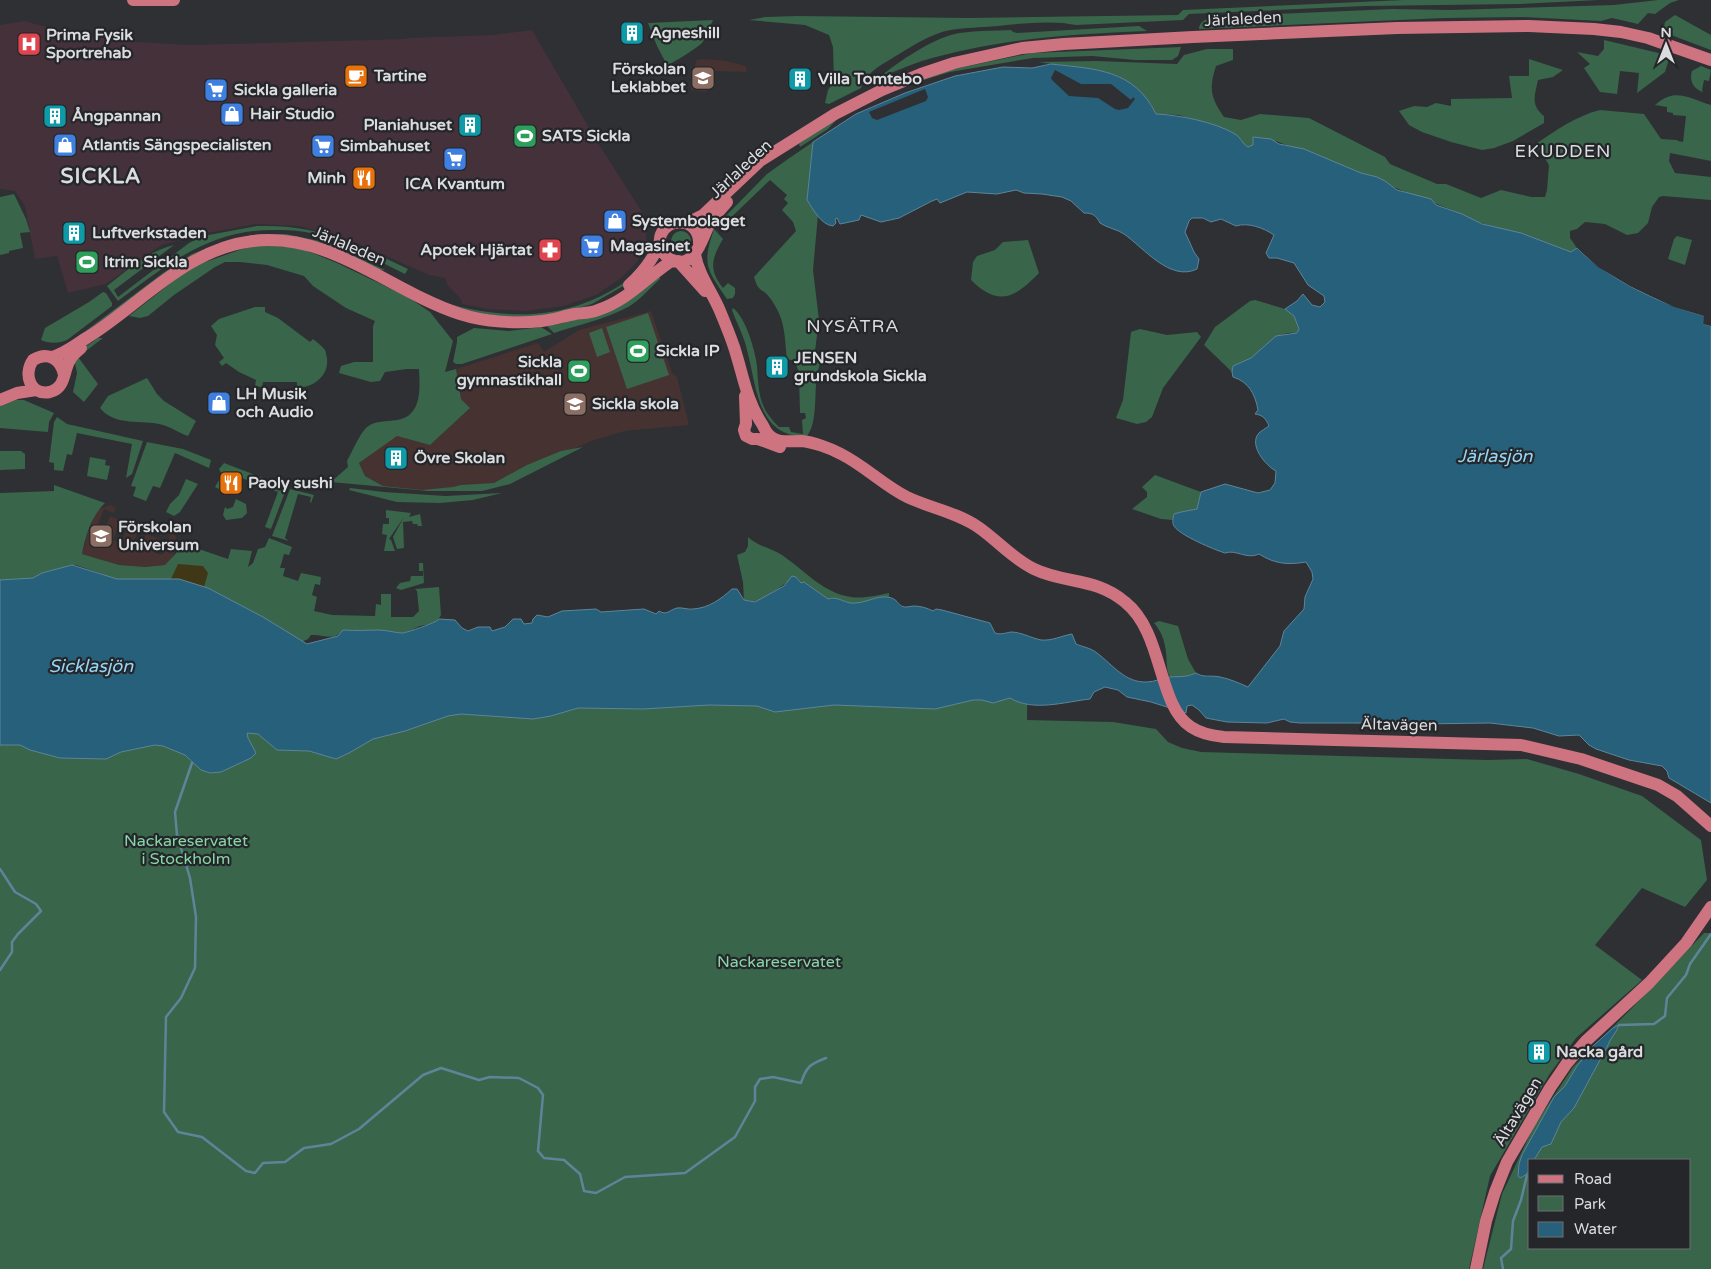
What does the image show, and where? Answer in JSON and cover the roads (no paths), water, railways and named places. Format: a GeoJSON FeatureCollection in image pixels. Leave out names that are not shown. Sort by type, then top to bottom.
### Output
{"type":"FeatureCollection","features":[{"type":"Feature","properties":{"kind":"main road"},"geometry":{"type":"LineString","coordinates":[[133,0],[174,0]]}},
{"type":"Feature","properties":{"kind":"main road","name":"Järlaleden"},"geometry":{"type":"LineString","coordinates":[[687,223],[702,215],[774,150],[792,142],[835,114],[882,90],[921,74],[954,63],[1022,48],[1064,44],[1397,28],[1529,26],[1621,32],[1648,38],[1711,60]]}},
{"type":"Feature","properties":{"kind":"main road","name":"Järlaleden"},"geometry":{"type":"LineString","coordinates":[[697,251],[718,212],[737,191],[781,154],[792,142]]}},
{"type":"Feature","properties":{"kind":"main road"},"geometry":{"type":"LineString","coordinates":[[714,300],[676,261],[664,254],[660,244],[660,237],[667,226],[679,222],[687,223],[698,233],[700,240],[697,251],[698,267],[714,300],[734,347],[744,386],[754,412],[768,434],[787,443],[801,441],[814,445]]}},
{"type":"Feature","properties":{"kind":"main road","name":"Järlaleden"},"geometry":{"type":"LineString","coordinates":[[52,357],[65,352],[98,330],[187,265],[212,252],[254,241],[277,240],[300,243],[324,250],[435,304],[470,317],[498,321],[530,322],[598,310],[622,298],[676,261]]}},
{"type":"Feature","properties":{"kind":"main road","name":"Järlaleden"},"geometry":{"type":"LineString","coordinates":[[574,314],[619,293],[652,260],[660,244]]}},
{"type":"Feature","properties":{"kind":"main road"},"geometry":{"type":"LineString","coordinates":[[676,261],[684,261],[697,251]]}},
{"type":"Feature","properties":{"kind":"main road","name":"Järlaleden"},"geometry":{"type":"LineString","coordinates":[[64,375],[70,358],[98,330]]}},
{"type":"Feature","properties":{"kind":"main road"},"geometry":{"type":"LineString","coordinates":[[0,394],[19,383],[28,372],[33,360],[45,356],[52,357],[63,367],[64,375],[61,384],[53,391],[25,390],[0,400]]}},
{"type":"Feature","properties":{"kind":"main road"},"geometry":{"type":"LineString","coordinates":[[28,372],[28,379],[36,390]]}},
{"type":"Feature","properties":{"kind":"main road"},"geometry":{"type":"LineString","coordinates":[[744,386],[746,424],[744,430],[746,436],[790,449],[814,445]]}},
{"type":"Feature","properties":{"kind":"main road"},"geometry":{"type":"LineString","coordinates":[[746,424],[754,420],[762,424]]}},
{"type":"Feature","properties":{"kind":"main road"},"geometry":{"type":"LineString","coordinates":[[758,439],[763,434],[762,424]]}},
{"type":"Feature","properties":{"kind":"main road","name":"Ältavägen"},"geometry":{"type":"LineString","coordinates":[[814,445],[844,455],[893,490],[977,526],[1018,559],[1034,569],[1054,576],[1087,582],[1110,591],[1126,602],[1140,617],[1146,628],[1173,706],[1180,718],[1190,727],[1200,732],[1219,736],[1521,745],[1581,759],[1658,785],[1677,796],[1711,826]]}},
{"type":"Feature","properties":{"kind":"main road","name":"Ältavägen"},"geometry":{"type":"LineString","coordinates":[[1476,1269],[1486,1221],[1507,1162],[1550,1088],[1567,1063],[1586,1041],[1649,983],[1686,943],[1711,907]]}},
{"type":"Feature","properties":{"kind":"water","name":"Järlasjön"},"geometry":{"type":"Polygon","coordinates":[[[1051,64],[1098,70],[1112,74],[1136,88],[1147,99],[1156,114],[1186,118],[1217,126],[1237,135],[1248,147],[1253,145],[1253,137],[1271,139],[1279,144],[1304,149],[1361,173],[1377,177],[1397,190],[1431,199],[1436,205],[1462,214],[1482,224],[1521,233],[1571,252],[1577,248],[1604,270],[1636,290],[1671,305],[1705,316],[1703,324],[1711,326],[1711,803],[1669,778],[1667,771],[1662,766],[1629,760],[1596,749],[1579,735],[1559,736],[1533,728],[1490,723],[1418,724],[1410,726],[1375,723],[1300,723],[1284,719],[1267,723],[1227,722],[1206,718],[1192,705],[1187,706],[1186,713],[1127,697],[1118,690],[1105,687],[1094,692],[1090,699],[1049,705],[1029,704],[1010,698],[993,703],[973,700],[935,709],[834,705],[775,712],[757,706],[709,705],[643,709],[578,708],[533,719],[461,714],[448,716],[405,731],[373,739],[336,759],[309,751],[277,750],[258,734],[247,733],[256,753],[251,758],[221,772],[210,773],[201,770],[185,755],[163,746],[155,745],[121,752],[106,759],[60,758],[30,750],[20,745],[0,745],[0,580],[33,578],[42,573],[72,565],[117,579],[179,579],[208,588],[263,617],[307,644],[338,636],[343,630],[382,630],[403,633],[428,625],[439,619],[455,620],[462,628],[468,631],[478,627],[490,627],[492,631],[505,627],[513,619],[521,619],[524,624],[532,623],[537,615],[548,617],[562,611],[596,609],[601,612],[644,609],[656,614],[659,611],[666,613],[677,608],[691,609],[704,607],[732,589],[737,589],[744,600],[755,602],[784,586],[792,576],[828,599],[834,598],[855,603],[888,597],[903,607],[919,606],[933,611],[936,609],[942,610],[990,623],[995,633],[1015,632],[1041,640],[1072,634],[1076,644],[1095,651],[1120,672],[1139,682],[1150,682],[1196,673],[1217,676],[1248,687],[1280,646],[1284,631],[1304,609],[1305,597],[1313,579],[1312,572],[1306,562],[1281,563],[1259,554],[1250,556],[1233,552],[1225,553],[1183,534],[1174,526],[1173,520],[1174,514],[1197,509],[1201,492],[1225,484],[1258,493],[1270,490],[1275,483],[1276,471],[1263,460],[1256,443],[1259,433],[1269,426],[1264,418],[1255,414],[1258,410],[1253,394],[1247,385],[1233,377],[1233,366],[1251,358],[1276,336],[1297,333],[1299,329],[1294,316],[1285,309],[1297,301],[1303,294],[1312,305],[1320,307],[1325,302],[1324,296],[1308,285],[1294,263],[1277,258],[1269,258],[1266,253],[1274,235],[1256,226],[1236,226],[1221,219],[1211,222],[1203,218],[1192,218],[1185,232],[1199,259],[1197,269],[1187,272],[1177,271],[1158,262],[1124,234],[1103,225],[1094,215],[1084,213],[1071,201],[1062,197],[1024,193],[1016,190],[997,194],[967,192],[940,203],[937,199],[899,218],[881,222],[861,215],[859,220],[840,224],[837,218],[833,226],[821,220],[807,200],[813,142],[856,114],[905,93],[955,76],[1003,67],[1032,68],[1051,64]]]}},
{"type":"Feature","properties":{"kind":"water"},"geometry":{"type":"Polygon","coordinates":[[[1619,1025],[1574,1108],[1561,1122],[1551,1144],[1542,1147],[1535,1159],[1528,1159],[1528,1171],[1520,1178],[1518,1176],[1519,1164],[1522,1155],[1554,1097],[1565,1086],[1577,1066],[1593,1046],[1619,1025]]]}},
{"type":"Feature","properties":{"kind":"waterway"},"geometry":{"type":"LineString","coordinates":[[192,763],[175,812],[177,835],[190,878],[196,917],[195,968],[181,998],[166,1017],[164,1112],[178,1132],[202,1137],[246,1171],[255,1173],[263,1163],[285,1162],[304,1148],[331,1144],[359,1129],[423,1075],[441,1068],[479,1080],[490,1077],[519,1078],[538,1088],[543,1095],[538,1151],[544,1158],[564,1160],[580,1174],[584,1191],[596,1193],[625,1177],[685,1173],[735,1137],[755,1101],[755,1087],[760,1079],[773,1077],[801,1083],[809,1067],[826,1058]]}},
{"type":"Feature","properties":{"kind":"waterway"},"geometry":{"type":"LineString","coordinates":[[0,869],[15,892],[36,904],[41,911],[12,942],[12,952],[0,970]]}},
{"type":"Feature","properties":{"kind":"waterway"},"geometry":{"type":"LineString","coordinates":[[1619,1025],[1654,1024],[1665,1016],[1667,998],[1686,975],[1690,964],[1711,934]]}},
{"type":"Feature","properties":{"kind":"waterway"},"geometry":{"type":"LineString","coordinates":[[1503,1269],[1501,1258],[1511,1249],[1513,1221],[1521,1200],[1527,1175]]}},
{"type":"Feature","properties":{"kind":"place","name":"Agneshill"},"geometry":{"type":"Point","coordinates":[632,33]}},
{"type":"Feature","properties":{"kind":"place","name":"Prima Fysik Sportrehab"},"geometry":{"type":"Point","coordinates":[29,44]}},
{"type":"Feature","properties":{"kind":"place","name":"Tartine"},"geometry":{"type":"Point","coordinates":[356,76]}},
{"type":"Feature","properties":{"kind":"place","name":"Förskolan Leklabbet"},"geometry":{"type":"Point","coordinates":[703,78]}},
{"type":"Feature","properties":{"kind":"place","name":"Villa Tomtebo"},"geometry":{"type":"Point","coordinates":[800,79]}},
{"type":"Feature","properties":{"kind":"place","name":"Sickla galleria"},"geometry":{"type":"Point","coordinates":[216,90]}},
{"type":"Feature","properties":{"kind":"place","name":"Hair Studio"},"geometry":{"type":"Point","coordinates":[232,114]}},
{"type":"Feature","properties":{"kind":"place","name":"Ångpannan"},"geometry":{"type":"Point","coordinates":[55,116]}},
{"type":"Feature","properties":{"kind":"place","name":"Planiahuset"},"geometry":{"type":"Point","coordinates":[470,125]}},
{"type":"Feature","properties":{"kind":"place","name":"SATS Sickla"},"geometry":{"type":"Point","coordinates":[525,136]}},
{"type":"Feature","properties":{"kind":"place","name":"Atlantis Sängspecialisten"},"geometry":{"type":"Point","coordinates":[65,145]}},
{"type":"Feature","properties":{"kind":"place","name":"Simbahuset"},"geometry":{"type":"Point","coordinates":[323,146]}},
{"type":"Feature","properties":{"kind":"place","name":"ICA Kvantum"},"geometry":{"type":"Point","coordinates":[455,159]}},
{"type":"Feature","properties":{"kind":"place","name":"Minh"},"geometry":{"type":"Point","coordinates":[364,178]}},
{"type":"Feature","properties":{"kind":"place","name":"Systembolaget"},"geometry":{"type":"Point","coordinates":[615,221]}},
{"type":"Feature","properties":{"kind":"place","name":"Luftverkstaden"},"geometry":{"type":"Point","coordinates":[74,233]}},
{"type":"Feature","properties":{"kind":"place","name":"Magasinet"},"geometry":{"type":"Point","coordinates":[592,246]}},
{"type":"Feature","properties":{"kind":"place","name":"Apotek Hjärtat"},"geometry":{"type":"Point","coordinates":[550,250]}},
{"type":"Feature","properties":{"kind":"place","name":"Itrim Sickla"},"geometry":{"type":"Point","coordinates":[87,262]}},
{"type":"Feature","properties":{"kind":"place","name":"Sickla IP"},"geometry":{"type":"Point","coordinates":[638,351]}},
{"type":"Feature","properties":{"kind":"place","name":"JENSEN grundskola Sickla"},"geometry":{"type":"Point","coordinates":[777,367]}},
{"type":"Feature","properties":{"kind":"place","name":"Sickla gymnastikhall"},"geometry":{"type":"Point","coordinates":[579,371]}},
{"type":"Feature","properties":{"kind":"place","name":"LH Musik och Audio"},"geometry":{"type":"Point","coordinates":[219,403]}},
{"type":"Feature","properties":{"kind":"place","name":"Sickla skola"},"geometry":{"type":"Point","coordinates":[575,404]}},
{"type":"Feature","properties":{"kind":"place","name":"Övre Skolan"},"geometry":{"type":"Point","coordinates":[396,458]}},
{"type":"Feature","properties":{"kind":"place","name":"Paoly sushi"},"geometry":{"type":"Point","coordinates":[231,483]}},
{"type":"Feature","properties":{"kind":"place","name":"Förskolan Universum"},"geometry":{"type":"Point","coordinates":[101,536]}},
{"type":"Feature","properties":{"kind":"place","name":"Nacka gård"},"geometry":{"type":"Point","coordinates":[1539,1052]}},
{"type":"Feature","properties":{"kind":"district","name":"EKUDDEN"},"geometry":{"type":"Point","coordinates":[1563,151]}},
{"type":"Feature","properties":{"kind":"district","name":"SICKLA"},"geometry":{"type":"Point","coordinates":[101,176]}},
{"type":"Feature","properties":{"kind":"district","name":"NYSÄTRA"},"geometry":{"type":"Point","coordinates":[853,326]}},
{"type":"Feature","properties":{"kind":"water label","name":"Sicklasjön"},"geometry":{"type":"Point","coordinates":[91,666]}},
{"type":"Feature","properties":{"kind":"park label","name":"Nackareservatet i Stockholm"},"geometry":{"type":"Point","coordinates":[186,850]}},
{"type":"Feature","properties":{"kind":"park label","name":"Nackareservatet"},"geometry":{"type":"Point","coordinates":[779,962]}}]}
